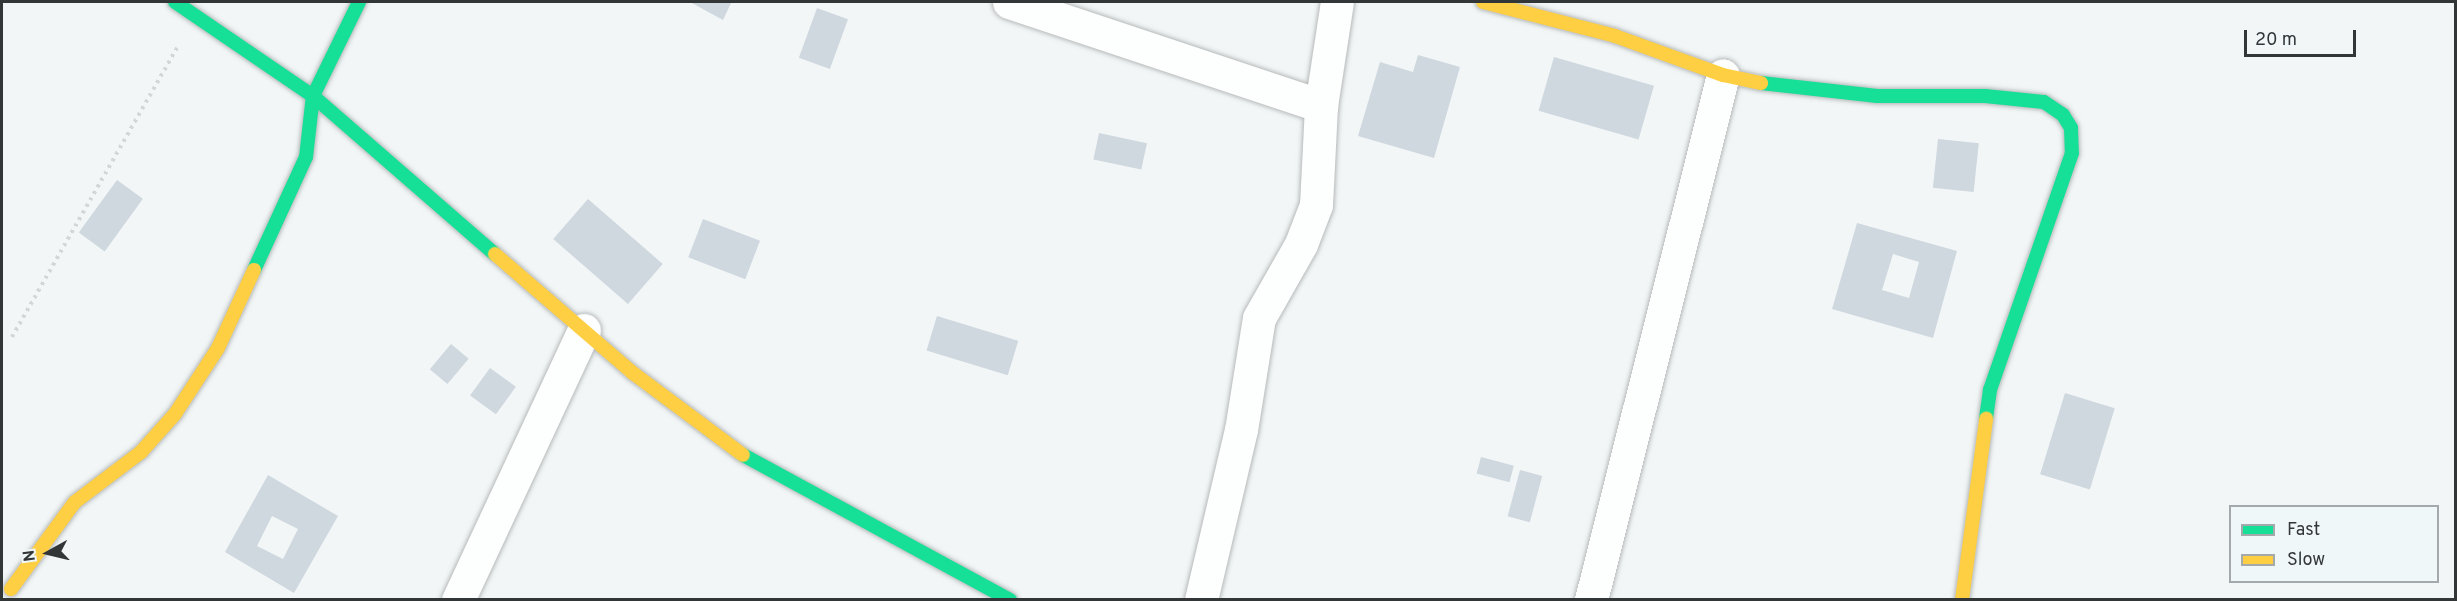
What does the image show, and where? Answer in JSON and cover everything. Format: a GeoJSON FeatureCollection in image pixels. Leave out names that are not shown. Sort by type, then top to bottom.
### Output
{"type":"FeatureCollection","features":[{"type":"Feature","properties":{"kind":"street"},"geometry":{"type":"LineString","coordinates":[[175,2],[313,96],[584,330],[747,458],[1010,600]]}},
{"type":"Feature","properties":{"kind":"street"},"geometry":{"type":"LineString","coordinates":[[8,588],[75,502],[141,452],[175,414],[218,348],[306,157],[313,127],[313,96],[359,2]]}},
{"type":"Feature","properties":{"kind":"street"},"geometry":{"type":"LineString","coordinates":[[1010,2],[1321,106]]}},
{"type":"Feature","properties":{"kind":"street"},"geometry":{"type":"LineString","coordinates":[[1201,600],[1241,430],[1258,318],[1301,244],[1316,205],[1321,106],[1337,2]]}},
{"type":"Feature","properties":{"kind":"street"},"geometry":{"type":"LineString","coordinates":[[1483,2],[1615,36],[1723,75],[1843,93],[2043,102],[2063,115],[2071,128],[2072,153],[1990,390],[1962,600]]}},
{"type":"Feature","properties":{"kind":"street"},"geometry":{"type":"LineString","coordinates":[[1591,600],[1723,75]]}},
{"type":"Feature","properties":{"kind":"street"},"geometry":{"type":"LineString","coordinates":[[458,600],[584,330]]}},
{"type":"Feature","properties":{"kind":"path"},"geometry":{"type":"LineString","coordinates":[[12,337],[196,16]]}},
{"type":"Feature","properties":{"kind":"building"},"geometry":{"type":"Polygon","coordinates":[[[690,2],[727,2],[731,3],[723,20],[690,2]]]}},
{"type":"Feature","properties":{"kind":"building"},"geometry":{"type":"Polygon","coordinates":[[[817,8],[848,19],[830,69],[799,58],[817,8]]]}},
{"type":"Feature","properties":{"kind":"building"},"geometry":{"type":"Polygon","coordinates":[[[1418,55],[1460,67],[1434,158],[1358,136],[1380,62],[1413,72],[1418,55]]]}},
{"type":"Feature","properties":{"kind":"building"},"geometry":{"type":"Polygon","coordinates":[[[1554,57],[1654,86],[1639,139],[1539,111],[1554,57]]]}},
{"type":"Feature","properties":{"kind":"building"},"geometry":{"type":"Polygon","coordinates":[[[1099,133],[1147,143],[1141,170],[1093,159],[1099,133]]]}},
{"type":"Feature","properties":{"kind":"building"},"geometry":{"type":"Polygon","coordinates":[[[1938,139],[1979,143],[1974,192],[1933,188],[1938,139]]]}},
{"type":"Feature","properties":{"kind":"building"},"geometry":{"type":"Polygon","coordinates":[[[117,180],[143,199],[105,251],[79,233],[117,180]]]}},
{"type":"Feature","properties":{"kind":"building"},"geometry":{"type":"Polygon","coordinates":[[[588,199],[663,264],[628,304],[553,239],[588,199]]]}},
{"type":"Feature","properties":{"kind":"building"},"geometry":{"type":"Polygon","coordinates":[[[703,219],[760,241],[745,279],[688,257],[703,219]]]}},
{"type":"Feature","properties":{"kind":"building"},"geometry":{"type":"Polygon","coordinates":[[[1857,223],[1957,251],[1933,338],[1832,309],[1857,223]],[[1893,254],[1882,290],[1909,298],[1919,262],[1893,254]]]}},
{"type":"Feature","properties":{"kind":"building"},"geometry":{"type":"Polygon","coordinates":[[[937,316],[1018,341],[1008,375],[926,350],[937,316]]]}},
{"type":"Feature","properties":{"kind":"building"},"geometry":{"type":"Polygon","coordinates":[[[451,344],[469,359],[447,384],[430,369],[451,344]]]}},
{"type":"Feature","properties":{"kind":"building"},"geometry":{"type":"Polygon","coordinates":[[[490,368],[516,387],[496,414],[470,396],[490,368]]]}},
{"type":"Feature","properties":{"kind":"building"},"geometry":{"type":"Polygon","coordinates":[[[2065,393],[2115,408],[2090,489],[2040,474],[2065,393]]]}},
{"type":"Feature","properties":{"kind":"building"},"geometry":{"type":"Polygon","coordinates":[[[1481,457],[1514,466],[1509,482],[1477,473],[1481,457]]]}},
{"type":"Feature","properties":{"kind":"building"},"geometry":{"type":"Polygon","coordinates":[[[1520,470],[1542,476],[1530,522],[1508,516],[1520,470]]]}},
{"type":"Feature","properties":{"kind":"building"},"geometry":{"type":"Polygon","coordinates":[[[268,475],[338,516],[294,593],[225,552],[268,475]],[[272,516],[257,546],[283,559],[298,529],[272,516]]]}},
{"type":"Feature","properties":{"kind":"traffic: fast"},"geometry":{"type":"LineString","coordinates":[[175,2],[313,96],[495,254]]}},
{"type":"Feature","properties":{"kind":"traffic: fast"},"geometry":{"type":"LineString","coordinates":[[254,270],[306,157],[313,96],[359,2]]}},
{"type":"Feature","properties":{"kind":"traffic: fast"},"geometry":{"type":"LineString","coordinates":[[1761,83],[1877,96],[1985,96],[2044,102],[2063,115],[2071,128],[2072,153],[1990,390],[1986,419]]}},
{"type":"Feature","properties":{"kind":"traffic: fast"},"geometry":{"type":"LineString","coordinates":[[743,455],[1010,600]]}},
{"type":"Feature","properties":{"kind":"traffic: slow"},"geometry":{"type":"LineString","coordinates":[[1483,2],[1615,36],[1723,75],[1761,83]]}},
{"type":"Feature","properties":{"kind":"traffic: slow"},"geometry":{"type":"LineString","coordinates":[[495,254],[633,373],[743,455]]}},
{"type":"Feature","properties":{"kind":"traffic: slow"},"geometry":{"type":"LineString","coordinates":[[11,589],[75,502],[141,452],[175,414],[218,348],[254,270]]}},
{"type":"Feature","properties":{"kind":"traffic: slow"},"geometry":{"type":"LineString","coordinates":[[1962,600],[1986,419]]}}]}
